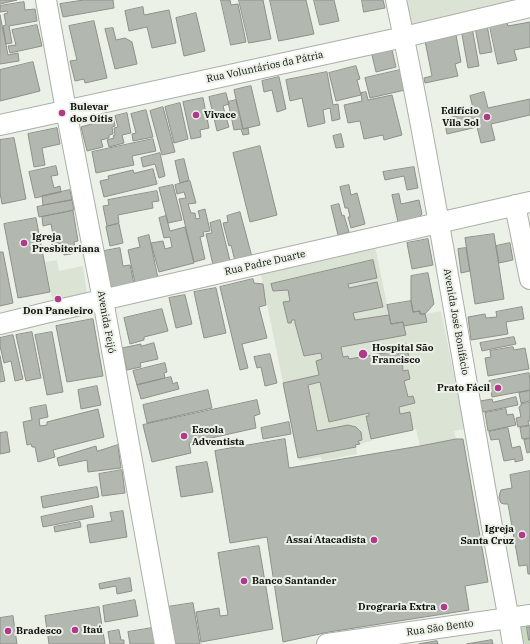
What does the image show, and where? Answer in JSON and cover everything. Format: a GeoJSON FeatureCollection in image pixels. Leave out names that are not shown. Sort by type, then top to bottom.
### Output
{"type":"FeatureCollection","features":[{"type":"Feature","properties":{"kind":"street","name":"Avenida Feijó"},"geometry":{"type":"LineString","coordinates":[[46,0],[103,300],[165,644]]}},
{"type":"Feature","properties":{"kind":"street","name":"Avenida José Bonifácio"},"geometry":{"type":"LineString","coordinates":[[396,0],[427,158],[513,644]]}},
{"type":"Feature","properties":{"kind":"street","name":"Rua Voluntários da Pátria"},"geometry":{"type":"LineString","coordinates":[[0,125],[404,37],[530,7]]}},
{"type":"Feature","properties":{"kind":"street","name":"Rua Padre Duarte"},"geometry":{"type":"LineString","coordinates":[[0,324],[522,204]]}},
{"type":"Feature","properties":{"kind":"street"},"geometry":{"type":"LineString","coordinates":[[522,204],[530,279]]}},
{"type":"Feature","properties":{"kind":"street","name":"Rua São Bento"},"geometry":{"type":"LineString","coordinates":[[327,644],[530,615]]}},
{"type":"Feature","properties":{"kind":"shaded area"},"geometry":{"type":"Polygon","coordinates":[[[405,0],[516,0],[412,25],[410,24],[405,0]]]}},
{"type":"Feature","properties":{"kind":"shaded area","name":"Hospital São Francisco"},"geometry":{"type":"Polygon","coordinates":[[[375,246],[391,324],[403,322],[404,326],[427,322],[425,314],[441,311],[465,429],[454,431],[456,439],[420,446],[416,429],[372,439],[372,441],[356,445],[357,454],[322,461],[321,457],[299,461],[260,270],[375,246]]]}},
{"type":"Feature","properties":{"kind":"shaded area"},"geometry":{"type":"Polygon","coordinates":[[[57,260],[59,271],[83,266],[87,293],[85,297],[53,304],[45,262],[57,260]]]}},
{"type":"Feature","properties":{"kind":"green space"},"geometry":{"type":"Polygon","coordinates":[[[530,623],[530,644],[525,644],[523,642],[520,625],[530,623]]]}},
{"type":"Feature","properties":{"kind":"building"},"geometry":{"type":"Polygon","coordinates":[[[0,0],[17,0],[0,4],[0,0]]]}},
{"type":"Feature","properties":{"kind":"building"},"geometry":{"type":"Polygon","coordinates":[[[84,0],[113,0],[114,8],[63,17],[60,4],[84,0]]]}},
{"type":"Feature","properties":{"kind":"building"},"geometry":{"type":"Polygon","coordinates":[[[221,0],[230,0],[231,5],[238,4],[246,42],[231,45],[221,0]]]}},
{"type":"Feature","properties":{"kind":"building"},"geometry":{"type":"Polygon","coordinates":[[[239,0],[263,0],[271,39],[249,43],[239,0]]]}},
{"type":"Feature","properties":{"kind":"building"},"geometry":{"type":"Polygon","coordinates":[[[270,0],[306,0],[314,34],[279,41],[270,0]]]}},
{"type":"Feature","properties":{"kind":"building"},"geometry":{"type":"Polygon","coordinates":[[[314,0],[334,0],[339,21],[320,25],[314,0]]]}},
{"type":"Feature","properties":{"kind":"building"},"geometry":{"type":"Polygon","coordinates":[[[362,0],[383,0],[385,8],[364,12],[362,0]]]}},
{"type":"Feature","properties":{"kind":"building"},"geometry":{"type":"Polygon","coordinates":[[[24,2],[25,10],[35,9],[37,21],[9,26],[12,43],[6,44],[3,26],[6,25],[4,14],[8,13],[7,11],[0,12],[0,6],[24,2]]]}},
{"type":"Feature","properties":{"kind":"building"},"geometry":{"type":"Polygon","coordinates":[[[143,7],[144,15],[169,10],[176,43],[152,48],[147,27],[129,31],[125,11],[143,7]]]}},
{"type":"Feature","properties":{"kind":"building"},"geometry":{"type":"Polygon","coordinates":[[[196,13],[205,51],[184,56],[176,18],[196,13]]]}},
{"type":"Feature","properties":{"kind":"building"},"geometry":{"type":"Polygon","coordinates":[[[0,15],[8,55],[18,53],[19,61],[0,64],[0,15]]]}},
{"type":"Feature","properties":{"kind":"building"},"geometry":{"type":"Polygon","coordinates":[[[94,21],[107,78],[85,83],[84,79],[75,81],[70,61],[77,60],[69,26],[94,21]]]}},
{"type":"Feature","properties":{"kind":"building"},"geometry":{"type":"Polygon","coordinates":[[[489,22],[507,22],[508,26],[530,22],[530,47],[514,50],[517,60],[498,64],[489,22]]]}},
{"type":"Feature","properties":{"kind":"building"},"geometry":{"type":"Polygon","coordinates":[[[37,25],[42,46],[10,53],[8,46],[16,45],[12,30],[37,25]]]}},
{"type":"Feature","properties":{"kind":"building"},"geometry":{"type":"Polygon","coordinates":[[[487,25],[492,52],[480,54],[475,27],[487,25]]]}},
{"type":"Feature","properties":{"kind":"building"},"geometry":{"type":"Polygon","coordinates":[[[472,27],[479,66],[468,68],[461,29],[472,27]]]}},
{"type":"Feature","properties":{"kind":"building"},"geometry":{"type":"Polygon","coordinates":[[[113,28],[116,40],[125,38],[132,42],[137,64],[115,69],[105,29],[113,28]]]}},
{"type":"Feature","properties":{"kind":"building"},"geometry":{"type":"Polygon","coordinates":[[[456,35],[461,62],[455,64],[458,76],[425,83],[424,78],[432,76],[425,41],[456,35]]]}},
{"type":"Feature","properties":{"kind":"building"},"geometry":{"type":"Polygon","coordinates":[[[392,50],[396,67],[376,72],[372,55],[392,50]]]}},
{"type":"Feature","properties":{"kind":"building"},"geometry":{"type":"Polygon","coordinates":[[[33,62],[40,91],[0,101],[0,70],[33,62]]]}},
{"type":"Feature","properties":{"kind":"building"},"geometry":{"type":"Polygon","coordinates":[[[356,66],[360,79],[357,80],[361,95],[336,101],[329,73],[356,66]]]}},
{"type":"Feature","properties":{"kind":"building"},"geometry":{"type":"Polygon","coordinates":[[[400,70],[405,90],[370,98],[365,78],[400,70]]]}},
{"type":"Feature","properties":{"kind":"building"},"geometry":{"type":"Polygon","coordinates":[[[327,72],[333,105],[338,104],[340,119],[332,121],[330,108],[323,110],[325,123],[308,127],[302,98],[290,101],[286,80],[327,72]]]}},
{"type":"Feature","properties":{"kind":"building"},"geometry":{"type":"Polygon","coordinates":[[[279,77],[286,109],[277,112],[272,90],[264,92],[262,81],[279,77]]]}},
{"type":"Feature","properties":{"kind":"building"},"geometry":{"type":"Polygon","coordinates":[[[251,86],[260,125],[243,129],[234,90],[251,86]]]}},
{"type":"Feature","properties":{"kind":"building"},"geometry":{"type":"Polygon","coordinates":[[[366,92],[368,100],[392,95],[402,135],[384,140],[383,135],[364,139],[360,121],[348,123],[344,105],[362,101],[361,93],[366,92]]]}},
{"type":"Feature","properties":{"kind":"building","name":"Edifício Vila Sol"},"geometry":{"type":"Polygon","coordinates":[[[484,92],[488,108],[530,99],[530,115],[491,124],[495,140],[481,143],[477,127],[447,134],[444,119],[474,112],[470,96],[484,92]]]}},
{"type":"Feature","properties":{"kind":"building"},"geometry":{"type":"Polygon","coordinates":[[[226,93],[229,104],[223,106],[229,127],[217,131],[209,97],[226,93]]]}},
{"type":"Feature","properties":{"kind":"building","name":"Vivace"},"geometry":{"type":"Polygon","coordinates":[[[203,98],[209,128],[200,130],[201,137],[191,139],[183,102],[203,98]]]}},
{"type":"Feature","properties":{"kind":"building"},"geometry":{"type":"Polygon","coordinates":[[[236,100],[243,129],[248,128],[249,134],[243,135],[241,129],[234,130],[228,102],[236,100]]]}},
{"type":"Feature","properties":{"kind":"building"},"geometry":{"type":"Polygon","coordinates":[[[180,103],[188,139],[174,143],[165,107],[180,103]]]}},
{"type":"Feature","properties":{"kind":"building"},"geometry":{"type":"Polygon","coordinates":[[[163,107],[175,152],[162,155],[150,111],[163,107]]]}},
{"type":"Feature","properties":{"kind":"building"},"geometry":{"type":"Polygon","coordinates":[[[146,110],[153,137],[133,141],[132,134],[136,133],[131,114],[146,110]]]}},
{"type":"Feature","properties":{"kind":"building"},"geometry":{"type":"Polygon","coordinates":[[[127,113],[131,133],[122,135],[124,143],[109,147],[107,140],[114,138],[114,128],[118,127],[115,116],[127,113]]]}},
{"type":"Feature","properties":{"kind":"building"},"geometry":{"type":"Polygon","coordinates":[[[113,116],[115,126],[112,127],[113,134],[109,135],[109,138],[101,140],[103,147],[87,151],[81,127],[95,123],[94,121],[113,116]]]}},
{"type":"Feature","properties":{"kind":"building"},"geometry":{"type":"Polygon","coordinates":[[[57,128],[60,144],[42,148],[45,165],[34,167],[28,134],[57,128]]]}},
{"type":"Feature","properties":{"kind":"building"},"geometry":{"type":"Polygon","coordinates":[[[341,134],[344,147],[336,148],[333,136],[341,134]]]}},
{"type":"Feature","properties":{"kind":"building"},"geometry":{"type":"Polygon","coordinates":[[[14,138],[26,199],[2,204],[0,193],[0,140],[14,138]]]}},
{"type":"Feature","properties":{"kind":"building"},"geometry":{"type":"Polygon","coordinates":[[[153,139],[156,151],[132,156],[134,165],[96,173],[92,152],[153,139]]]}},
{"type":"Feature","properties":{"kind":"building"},"geometry":{"type":"Polygon","coordinates":[[[260,146],[277,215],[250,222],[233,153],[260,146]]]}},
{"type":"Feature","properties":{"kind":"building"},"geometry":{"type":"Polygon","coordinates":[[[160,153],[165,176],[159,178],[155,164],[143,167],[141,158],[160,153]]]}},
{"type":"Feature","properties":{"kind":"building"},"geometry":{"type":"Polygon","coordinates":[[[184,159],[189,180],[180,183],[175,161],[184,159]]]}},
{"type":"Feature","properties":{"kind":"building"},"geometry":{"type":"Polygon","coordinates":[[[56,166],[58,175],[51,176],[54,188],[60,186],[61,192],[35,198],[29,172],[56,166]]]}},
{"type":"Feature","properties":{"kind":"building"},"geometry":{"type":"Polygon","coordinates":[[[414,167],[418,188],[407,190],[404,176],[385,180],[383,172],[414,167]]]}},
{"type":"Feature","properties":{"kind":"building"},"geometry":{"type":"Polygon","coordinates":[[[153,169],[157,184],[104,197],[100,181],[109,179],[108,176],[133,170],[134,173],[153,169]]]}},
{"type":"Feature","properties":{"kind":"building"},"geometry":{"type":"Polygon","coordinates":[[[190,181],[196,203],[188,204],[191,213],[195,213],[196,219],[200,218],[198,211],[205,209],[210,231],[203,232],[204,236],[200,237],[205,259],[194,262],[179,199],[186,198],[184,192],[177,194],[175,185],[190,181]]]}},
{"type":"Feature","properties":{"kind":"building"},"geometry":{"type":"Polygon","coordinates":[[[173,185],[182,220],[168,223],[159,188],[173,185]]]}},
{"type":"Feature","properties":{"kind":"building"},"geometry":{"type":"Polygon","coordinates":[[[349,185],[351,195],[357,193],[365,224],[351,228],[348,217],[350,217],[348,208],[345,208],[340,187],[349,185]]]}},
{"type":"Feature","properties":{"kind":"building"},"geometry":{"type":"Polygon","coordinates":[[[70,190],[72,200],[43,205],[42,196],[70,190]]]}},
{"type":"Feature","properties":{"kind":"building"},"geometry":{"type":"Polygon","coordinates":[[[157,191],[159,201],[152,202],[153,208],[118,215],[119,223],[107,226],[103,206],[109,205],[108,200],[157,191]]]}},
{"type":"Feature","properties":{"kind":"building"},"geometry":{"type":"Polygon","coordinates":[[[399,194],[401,204],[419,200],[422,214],[417,219],[398,222],[392,195],[399,194]]]}},
{"type":"Feature","properties":{"kind":"building"},"geometry":{"type":"Polygon","coordinates":[[[72,200],[74,210],[39,217],[37,207],[72,200]]]}},
{"type":"Feature","properties":{"kind":"building"},"geometry":{"type":"Polygon","coordinates":[[[339,204],[342,216],[344,215],[349,232],[338,235],[331,206],[339,204]]]}},
{"type":"Feature","properties":{"kind":"building"},"geometry":{"type":"Polygon","coordinates":[[[73,211],[78,241],[74,242],[76,253],[64,255],[62,243],[52,245],[51,236],[53,235],[51,224],[43,226],[42,217],[73,211]]]}},
{"type":"Feature","properties":{"kind":"building"},"geometry":{"type":"Polygon","coordinates":[[[240,212],[252,257],[235,261],[231,245],[229,246],[223,223],[228,222],[227,216],[240,212]]]}},
{"type":"Feature","properties":{"kind":"building"},"geometry":{"type":"Polygon","coordinates":[[[166,216],[170,231],[185,227],[194,263],[159,272],[151,243],[163,241],[165,249],[172,247],[170,237],[164,238],[159,218],[166,216]]]}},
{"type":"Feature","properties":{"kind":"building","name":"Igreja Presbiteriana"},"geometry":{"type":"Polygon","coordinates":[[[36,218],[50,292],[18,298],[4,224],[36,218]]]}},
{"type":"Feature","properties":{"kind":"building"},"geometry":{"type":"Polygon","coordinates":[[[220,220],[230,261],[213,265],[206,234],[212,233],[210,223],[220,220]]]}},
{"type":"Feature","properties":{"kind":"building"},"geometry":{"type":"Polygon","coordinates":[[[119,224],[123,243],[110,246],[106,227],[119,224]]]}},
{"type":"Feature","properties":{"kind":"building"},"geometry":{"type":"Polygon","coordinates":[[[494,234],[504,299],[475,304],[465,238],[494,234]]]}},
{"type":"Feature","properties":{"kind":"building"},"geometry":{"type":"Polygon","coordinates":[[[149,235],[158,278],[135,283],[128,250],[140,247],[138,238],[149,235]]]}},
{"type":"Feature","properties":{"kind":"building"},"geometry":{"type":"Polygon","coordinates":[[[428,239],[433,265],[412,269],[407,243],[428,239]]]}},
{"type":"Feature","properties":{"kind":"building"},"geometry":{"type":"Polygon","coordinates":[[[510,243],[513,260],[499,263],[496,246],[510,243]]]}},
{"type":"Feature","properties":{"kind":"building"},"geometry":{"type":"Polygon","coordinates":[[[120,248],[123,266],[130,265],[134,284],[111,288],[104,251],[120,248]]]}},
{"type":"Feature","properties":{"kind":"building"},"geometry":{"type":"Polygon","coordinates":[[[466,248],[470,271],[461,273],[458,249],[466,248]]]}},
{"type":"Feature","properties":{"kind":"building"},"geometry":{"type":"Polygon","coordinates":[[[0,252],[3,252],[13,303],[0,306],[0,252]]]}},
{"type":"Feature","properties":{"kind":"building"},"geometry":{"type":"Polygon","coordinates":[[[373,260],[377,278],[348,284],[349,288],[377,282],[383,307],[353,313],[355,320],[389,315],[391,324],[403,322],[406,335],[341,347],[343,357],[348,356],[349,359],[396,351],[395,346],[406,344],[409,357],[402,360],[403,371],[408,370],[410,379],[404,381],[408,397],[413,396],[415,403],[399,407],[400,414],[410,412],[413,430],[371,439],[366,416],[369,416],[369,413],[329,422],[320,382],[308,385],[317,431],[348,425],[356,427],[361,432],[362,440],[358,441],[360,444],[355,445],[356,447],[298,458],[283,383],[319,375],[316,361],[322,359],[321,353],[304,356],[295,320],[288,323],[283,302],[290,301],[288,290],[273,291],[271,284],[373,260]]]}},
{"type":"Feature","properties":{"kind":"building"},"geometry":{"type":"Polygon","coordinates":[[[428,273],[434,304],[425,314],[420,314],[420,311],[413,312],[411,301],[411,276],[428,273]]]}},
{"type":"Feature","properties":{"kind":"building"},"geometry":{"type":"Polygon","coordinates":[[[253,279],[254,283],[263,284],[266,305],[259,307],[267,338],[242,344],[248,368],[240,370],[220,287],[253,279]]]}},
{"type":"Feature","properties":{"kind":"building"},"geometry":{"type":"Polygon","coordinates":[[[216,288],[226,333],[204,338],[194,292],[216,288]]]}},
{"type":"Feature","properties":{"kind":"building"},"geometry":{"type":"Polygon","coordinates":[[[185,295],[192,324],[176,328],[169,298],[185,295]]]}},
{"type":"Feature","properties":{"kind":"building"},"geometry":{"type":"Polygon","coordinates":[[[411,301],[413,312],[420,311],[420,314],[425,314],[427,322],[404,326],[403,322],[391,324],[387,305],[411,301]]]}},
{"type":"Feature","properties":{"kind":"building"},"geometry":{"type":"Polygon","coordinates":[[[522,307],[524,319],[506,322],[508,334],[471,340],[468,317],[485,314],[486,318],[497,317],[496,312],[522,307]]]}},
{"type":"Feature","properties":{"kind":"building"},"geometry":{"type":"Polygon","coordinates":[[[162,309],[168,331],[144,337],[144,340],[130,344],[124,318],[162,309]]]}},
{"type":"Feature","properties":{"kind":"building"},"geometry":{"type":"Polygon","coordinates":[[[93,319],[103,376],[67,382],[56,326],[93,319]]]}},
{"type":"Feature","properties":{"kind":"building"},"geometry":{"type":"Polygon","coordinates":[[[32,332],[41,378],[26,381],[16,335],[32,332]]]}},
{"type":"Feature","properties":{"kind":"building"},"geometry":{"type":"Polygon","coordinates":[[[52,332],[63,392],[47,395],[35,335],[52,332]]]}},
{"type":"Feature","properties":{"kind":"building"},"geometry":{"type":"Polygon","coordinates":[[[13,335],[23,379],[15,381],[11,361],[4,363],[0,346],[0,338],[13,335]]]}},
{"type":"Feature","properties":{"kind":"building"},"geometry":{"type":"Polygon","coordinates":[[[514,337],[516,344],[482,351],[480,343],[514,337]]]}},
{"type":"Feature","properties":{"kind":"building"},"geometry":{"type":"Polygon","coordinates":[[[154,343],[158,359],[140,363],[141,367],[127,370],[122,348],[154,343]]]}},
{"type":"Feature","properties":{"kind":"building"},"geometry":{"type":"Polygon","coordinates":[[[513,347],[514,350],[525,348],[529,369],[488,376],[485,358],[491,357],[490,351],[513,347]]]}},
{"type":"Feature","properties":{"kind":"building"},"geometry":{"type":"Polygon","coordinates":[[[270,354],[277,383],[265,386],[261,367],[257,368],[254,357],[270,354]]]}},
{"type":"Feature","properties":{"kind":"building"},"geometry":{"type":"Polygon","coordinates":[[[0,356],[5,381],[0,382],[0,356]]]}},
{"type":"Feature","properties":{"kind":"building"},"geometry":{"type":"Polygon","coordinates":[[[165,363],[167,372],[164,373],[165,378],[137,385],[133,371],[165,363]]]}},
{"type":"Feature","properties":{"kind":"building"},"geometry":{"type":"Polygon","coordinates":[[[529,373],[530,390],[492,397],[489,381],[529,373]]]}},
{"type":"Feature","properties":{"kind":"building"},"geometry":{"type":"Polygon","coordinates":[[[171,377],[173,384],[177,382],[179,389],[141,399],[137,385],[171,377]]]}},
{"type":"Feature","properties":{"kind":"building"},"geometry":{"type":"Polygon","coordinates":[[[97,386],[101,405],[81,409],[78,390],[97,386]]]}},
{"type":"Feature","properties":{"kind":"building"},"geometry":{"type":"Polygon","coordinates":[[[208,390],[212,408],[147,423],[143,405],[208,390]]]}},
{"type":"Feature","properties":{"kind":"building"},"geometry":{"type":"Polygon","coordinates":[[[530,391],[530,401],[521,403],[519,393],[530,391]]]}},
{"type":"Feature","properties":{"kind":"building"},"geometry":{"type":"Polygon","coordinates":[[[516,397],[518,405],[483,412],[480,401],[492,399],[493,402],[516,397]]]}},
{"type":"Feature","properties":{"kind":"building","name":"Escola Adventista"},"geometry":{"type":"Polygon","coordinates":[[[257,400],[260,414],[254,416],[256,428],[189,443],[191,453],[152,462],[143,425],[257,400]]]}},
{"type":"Feature","properties":{"kind":"building"},"geometry":{"type":"Polygon","coordinates":[[[530,403],[529,425],[518,427],[516,418],[521,417],[519,407],[521,404],[530,403]]]}},
{"type":"Feature","properties":{"kind":"building"},"geometry":{"type":"Polygon","coordinates":[[[46,405],[48,417],[39,419],[40,426],[47,425],[47,422],[98,409],[104,437],[53,450],[55,457],[38,462],[35,447],[32,447],[31,444],[27,445],[23,422],[32,420],[30,408],[46,405]]]}},
{"type":"Feature","properties":{"kind":"building"},"geometry":{"type":"Polygon","coordinates":[[[506,409],[507,415],[513,414],[516,425],[488,431],[485,413],[506,409]]]}},
{"type":"Feature","properties":{"kind":"building"},"geometry":{"type":"Polygon","coordinates":[[[289,422],[291,434],[263,439],[261,428],[289,422]]]}},
{"type":"Feature","properties":{"kind":"building"},"geometry":{"type":"Polygon","coordinates":[[[530,426],[530,438],[522,439],[520,428],[530,426]]]}},
{"type":"Feature","properties":{"kind":"building"},"geometry":{"type":"Polygon","coordinates":[[[508,428],[512,448],[520,446],[523,460],[515,462],[515,459],[504,461],[499,439],[491,440],[489,432],[508,428]]]}},
{"type":"Feature","properties":{"kind":"building"},"geometry":{"type":"Polygon","coordinates":[[[7,432],[10,452],[0,454],[0,433],[7,432]]]}},
{"type":"Feature","properties":{"kind":"building","name":"Assaí Atacadista"},"geometry":{"type":"Polygon","coordinates":[[[285,439],[289,468],[463,439],[488,582],[465,586],[469,610],[329,632],[283,642],[267,537],[230,543],[215,451],[285,439]]]}},
{"type":"Feature","properties":{"kind":"building"},"geometry":{"type":"Polygon","coordinates":[[[530,439],[530,452],[527,453],[524,440],[530,439]]]}},
{"type":"Feature","properties":{"kind":"building"},"geometry":{"type":"Polygon","coordinates":[[[118,445],[121,468],[88,472],[87,460],[59,466],[57,458],[96,446],[97,451],[118,445]]]}},
{"type":"Feature","properties":{"kind":"building"},"geometry":{"type":"Polygon","coordinates":[[[207,462],[213,492],[181,497],[176,467],[207,462]]]}},
{"type":"Feature","properties":{"kind":"building"},"geometry":{"type":"Polygon","coordinates":[[[122,470],[125,493],[102,496],[99,474],[122,470]]]}},
{"type":"Feature","properties":{"kind":"building","name":"Igreja Santa Cruz"},"geometry":{"type":"Polygon","coordinates":[[[530,471],[530,574],[528,574],[527,565],[519,566],[508,504],[501,503],[499,498],[501,490],[512,488],[510,475],[530,471]]]}},
{"type":"Feature","properties":{"kind":"building"},"geometry":{"type":"Polygon","coordinates":[[[97,487],[99,497],[43,508],[41,497],[97,487]]]}},
{"type":"Feature","properties":{"kind":"building"},"geometry":{"type":"Polygon","coordinates":[[[92,506],[94,517],[43,527],[41,517],[92,506]]]}},
{"type":"Feature","properties":{"kind":"building"},"geometry":{"type":"Polygon","coordinates":[[[123,511],[127,537],[90,543],[87,525],[112,521],[110,513],[123,511]]]}},
{"type":"Feature","properties":{"kind":"building"},"geometry":{"type":"Polygon","coordinates":[[[80,522],[81,527],[55,532],[54,527],[80,522]]]}},
{"type":"Feature","properties":{"kind":"building","name":"Banco Santander"},"geometry":{"type":"Polygon","coordinates":[[[259,546],[273,629],[201,642],[196,612],[219,608],[220,616],[228,615],[218,553],[259,546]]]}},
{"type":"Feature","properties":{"kind":"building"},"geometry":{"type":"Polygon","coordinates":[[[130,578],[132,591],[117,594],[116,586],[100,589],[99,584],[130,578]]]}},
{"type":"Feature","properties":{"kind":"building"},"geometry":{"type":"Polygon","coordinates":[[[135,600],[138,616],[105,622],[103,606],[135,600]]]}},
{"type":"Feature","properties":{"kind":"building"},"geometry":{"type":"Polygon","coordinates":[[[193,603],[200,644],[173,644],[167,607],[193,603]]]}},
{"type":"Feature","properties":{"kind":"building","name":"Itaú"},"geometry":{"type":"Polygon","coordinates":[[[99,607],[105,644],[49,644],[45,616],[99,607]]]}},
{"type":"Feature","properties":{"kind":"building","name":"Bradesco"},"geometry":{"type":"Polygon","coordinates":[[[13,616],[17,644],[0,644],[0,618],[13,616]]]}},
{"type":"Feature","properties":{"kind":"building"},"geometry":{"type":"Polygon","coordinates":[[[527,627],[530,627],[530,640],[529,640],[527,627]]]}},
{"type":"Feature","properties":{"kind":"building"},"geometry":{"type":"Polygon","coordinates":[[[152,628],[155,644],[130,644],[128,632],[152,628]]]}},
{"type":"Feature","properties":{"kind":"building"},"geometry":{"type":"Polygon","coordinates":[[[119,630],[121,640],[124,640],[124,644],[110,644],[108,632],[119,630]]]}},
{"type":"Feature","properties":{"kind":"building"},"geometry":{"type":"Polygon","coordinates":[[[492,640],[493,644],[467,644],[492,640]]]}},
{"type":"Feature","properties":{"kind":"building"},"geometry":{"type":"Polygon","coordinates":[[[437,641],[438,644],[419,644],[437,641]]]}},
{"type":"Feature","properties":{"kind":"place","name":"Bulevar dos Oitis"},"geometry":{"type":"Point","coordinates":[62,113]}},
{"type":"Feature","properties":{"kind":"place","name":"Vivace"},"geometry":{"type":"Point","coordinates":[196,115]}},
{"type":"Feature","properties":{"kind":"place","name":"Edifício Vila Sol"},"geometry":{"type":"Point","coordinates":[487,117]}},
{"type":"Feature","properties":{"kind":"place","name":"Igreja Presbiteriana"},"geometry":{"type":"Point","coordinates":[24,243]}},
{"type":"Feature","properties":{"kind":"place","name":"Don Paneleiro"},"geometry":{"type":"Point","coordinates":[58,299]}},
{"type":"Feature","properties":{"kind":"place","name":"Hospital São Francisco"},"geometry":{"type":"Point","coordinates":[363,354]}},
{"type":"Feature","properties":{"kind":"place","name":"Prato Fácil"},"geometry":{"type":"Point","coordinates":[498,388]}},
{"type":"Feature","properties":{"kind":"place","name":"Escola Adventista"},"geometry":{"type":"Point","coordinates":[184,436]}},
{"type":"Feature","properties":{"kind":"place","name":"Igreja Santa Cruz"},"geometry":{"type":"Point","coordinates":[522,535]}},
{"type":"Feature","properties":{"kind":"place","name":"Assaí Atacadista"},"geometry":{"type":"Point","coordinates":[374,540]}},
{"type":"Feature","properties":{"kind":"place","name":"Banco Santander"},"geometry":{"type":"Point","coordinates":[244,581]}},
{"type":"Feature","properties":{"kind":"place","name":"Drograria Extra"},"geometry":{"type":"Point","coordinates":[444,607]}},
{"type":"Feature","properties":{"kind":"place","name":"Itaú"},"geometry":{"type":"Point","coordinates":[75,630]}},
{"type":"Feature","properties":{"kind":"place","name":"Bradesco"},"geometry":{"type":"Point","coordinates":[8,631]}}]}
